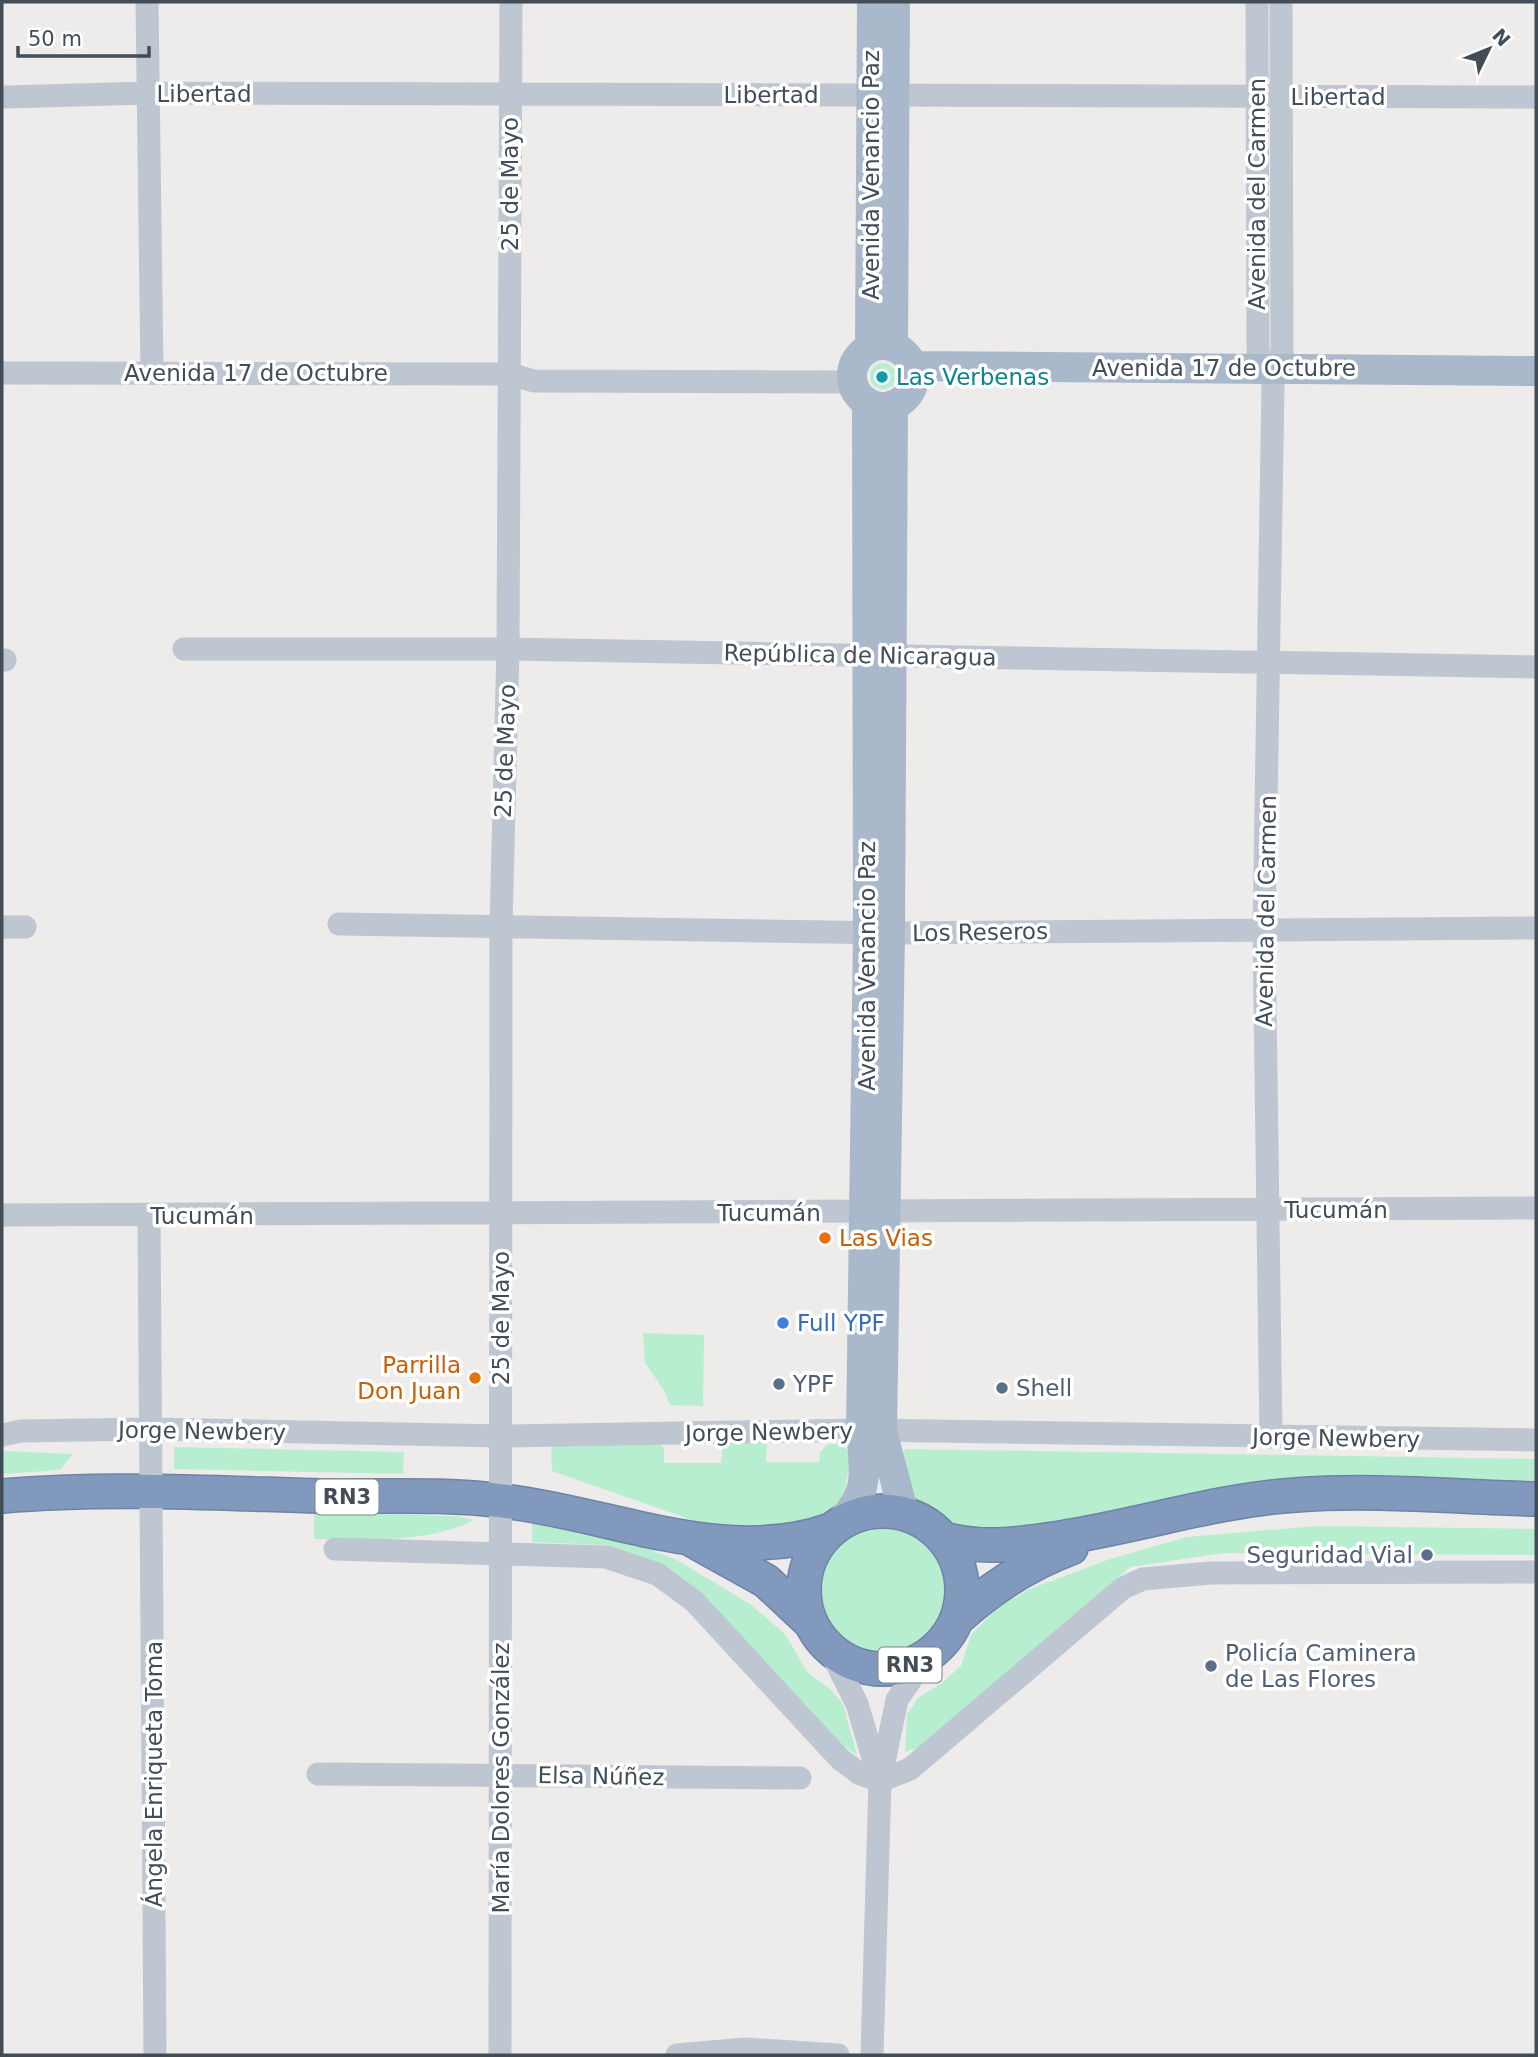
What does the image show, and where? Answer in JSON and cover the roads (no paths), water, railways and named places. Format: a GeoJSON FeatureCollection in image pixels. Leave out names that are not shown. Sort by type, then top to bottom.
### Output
{"type":"FeatureCollection","features":[{"type":"Feature","properties":{"kind":"highway","name":"RN3"},"geometry":{"type":"LineString","coordinates":[[2,1496],[153,1492],[503,1500],[689,1539],[785,1541],[803,1540],[872,1511],[904,1514],[926,1523],[944,1539],[955,1557],[961,1577],[962,1597],[958,1618],[946,1640],[926,1657],[907,1666],[876,1669],[846,1661],[828,1648],[809,1621],[766,1581],[689,1539]]}},
{"type":"Feature","properties":{"kind":"highway","name":"RN3"},"geometry":{"type":"LineString","coordinates":[[944,1539],[971,1547],[1008,1545],[1126,1528],[1216,1506],[1297,1494],[1536,1499]]}},
{"type":"Feature","properties":{"kind":"highway","name":"RN3"},"geometry":{"type":"LineString","coordinates":[[809,1621],[803,1597],[805,1572],[814,1549],[836,1526]]}},
{"type":"Feature","properties":{"kind":"highway","name":"RN3"},"geometry":{"type":"LineString","coordinates":[[958,1618],[1002,1581],[1046,1558],[1126,1528]]}},
{"type":"Feature","properties":{"kind":"main road","name":"Avenida Venancio Paz"},"geometry":{"type":"LineString","coordinates":[[836,1526],[857,1505],[863,1493],[871,1431],[879,933],[883,96],[872,2]]}},
{"type":"Feature","properties":{"kind":"main road","name":"Avenida Venancio Paz"},"geometry":{"type":"LineString","coordinates":[[883,96],[895,2]]}},
{"type":"Feature","properties":{"kind":"main road","name":"Avenida 17 de Octubre"},"geometry":{"type":"LineString","coordinates":[[882,375],[1536,371]]}},
{"type":"Feature","properties":{"kind":"main road","name":"Avenida 17 de Octubre"},"geometry":{"type":"LineString","coordinates":[[1272,373],[1536,386]]}},
{"type":"Feature","properties":{"kind":"main road","name":"Avenida Venancio Paz"},"geometry":{"type":"LineString","coordinates":[[871,1431],[904,1514]]}},
{"type":"Feature","properties":{"kind":"street"},"geometry":{"type":"LineString","coordinates":[[147,2],[152,373]]}},
{"type":"Feature","properties":{"kind":"street","name":"25 de Mayo"},"geometry":{"type":"LineString","coordinates":[[503,1500],[501,927],[508,649],[511,2]]}},
{"type":"Feature","properties":{"kind":"street","name":"Avenida del Carmen"},"geometry":{"type":"LineString","coordinates":[[1258,2],[1258,352],[1272,373]]}},
{"type":"Feature","properties":{"kind":"street","name":"Avenida del Carmen"},"geometry":{"type":"LineString","coordinates":[[1271,1437],[1264,929],[1270,664],[1272,373],[1282,354],[1281,2]]}},
{"type":"Feature","properties":{"kind":"street","name":"Libertad"},"geometry":{"type":"LineString","coordinates":[[6,97],[147,93],[1536,97]]}},
{"type":"Feature","properties":{"kind":"street","name":"Avenida 17 de Octubre"},"geometry":{"type":"LineString","coordinates":[[2,373],[509,374],[534,366],[882,375]]}},
{"type":"Feature","properties":{"kind":"street","name":"República de Nicaragua"},"geometry":{"type":"LineString","coordinates":[[184,649],[508,649],[1536,667]]}},
{"type":"Feature","properties":{"kind":"street","name":"Los Reseros"},"geometry":{"type":"LineString","coordinates":[[339,924],[879,933],[1536,928]]}},
{"type":"Feature","properties":{"kind":"street"},"geometry":{"type":"LineString","coordinates":[[2,927],[25,927]]}},
{"type":"Feature","properties":{"kind":"street","name":"Tucumán"},"geometry":{"type":"LineString","coordinates":[[2,1215],[1536,1209]]}},
{"type":"Feature","properties":{"kind":"street","name":"Ángela Enriqueta Toma"},"geometry":{"type":"LineString","coordinates":[[149,1216],[155,2055]]}},
{"type":"Feature","properties":{"kind":"street","name":"Jorge Newbery"},"geometry":{"type":"LineString","coordinates":[[2,1435],[21,1431],[150,1429],[502,1436],[871,1431],[1536,1440]]}},
{"type":"Feature","properties":{"kind":"street","name":"María Dolores González"},"geometry":{"type":"LineString","coordinates":[[500,2055],[503,1500]]}},
{"type":"Feature","properties":{"kind":"street"},"geometry":{"type":"LineString","coordinates":[[335,1549],[606,1557],[657,1574],[694,1601],[840,1759],[860,1774],[880,1781],[910,1769],[1123,1588],[1143,1579],[1211,1573],[1536,1572]]}},
{"type":"Feature","properties":{"kind":"street"},"geometry":{"type":"LineString","coordinates":[[828,1648],[857,1703],[880,1781]]}},
{"type":"Feature","properties":{"kind":"street"},"geometry":{"type":"LineString","coordinates":[[872,2055],[880,1781],[897,1700],[926,1657]]}},
{"type":"Feature","properties":{"kind":"street","name":"Elsa Núñez"},"geometry":{"type":"LineString","coordinates":[[318,1774],[800,1778]]}},
{"type":"Feature","properties":{"kind":"street"},"geometry":{"type":"LineString","coordinates":[[677,2055],[745,2049],[838,2055]]}},
{"type":"Feature","properties":{"kind":"place","name":"Las Verbenas"},"geometry":{"type":"Point","coordinates":[882,377]}},
{"type":"Feature","properties":{"kind":"place","name":"Las Vias"},"geometry":{"type":"Point","coordinates":[825,1238]}},
{"type":"Feature","properties":{"kind":"place","name":"Full YPF"},"geometry":{"type":"Point","coordinates":[783,1323]}},
{"type":"Feature","properties":{"kind":"place","name":"Parrilla Don Juan"},"geometry":{"type":"Point","coordinates":[475,1378]}},
{"type":"Feature","properties":{"kind":"place","name":"YPF"},"geometry":{"type":"Point","coordinates":[779,1384]}},
{"type":"Feature","properties":{"kind":"place","name":"Shell"},"geometry":{"type":"Point","coordinates":[1002,1388]}},
{"type":"Feature","properties":{"kind":"place","name":"Seguridad Vial"},"geometry":{"type":"Point","coordinates":[1427,1555]}},
{"type":"Feature","properties":{"kind":"place","name":"Policía Caminera de Las Flores"},"geometry":{"type":"Point","coordinates":[1211,1666]}}]}
